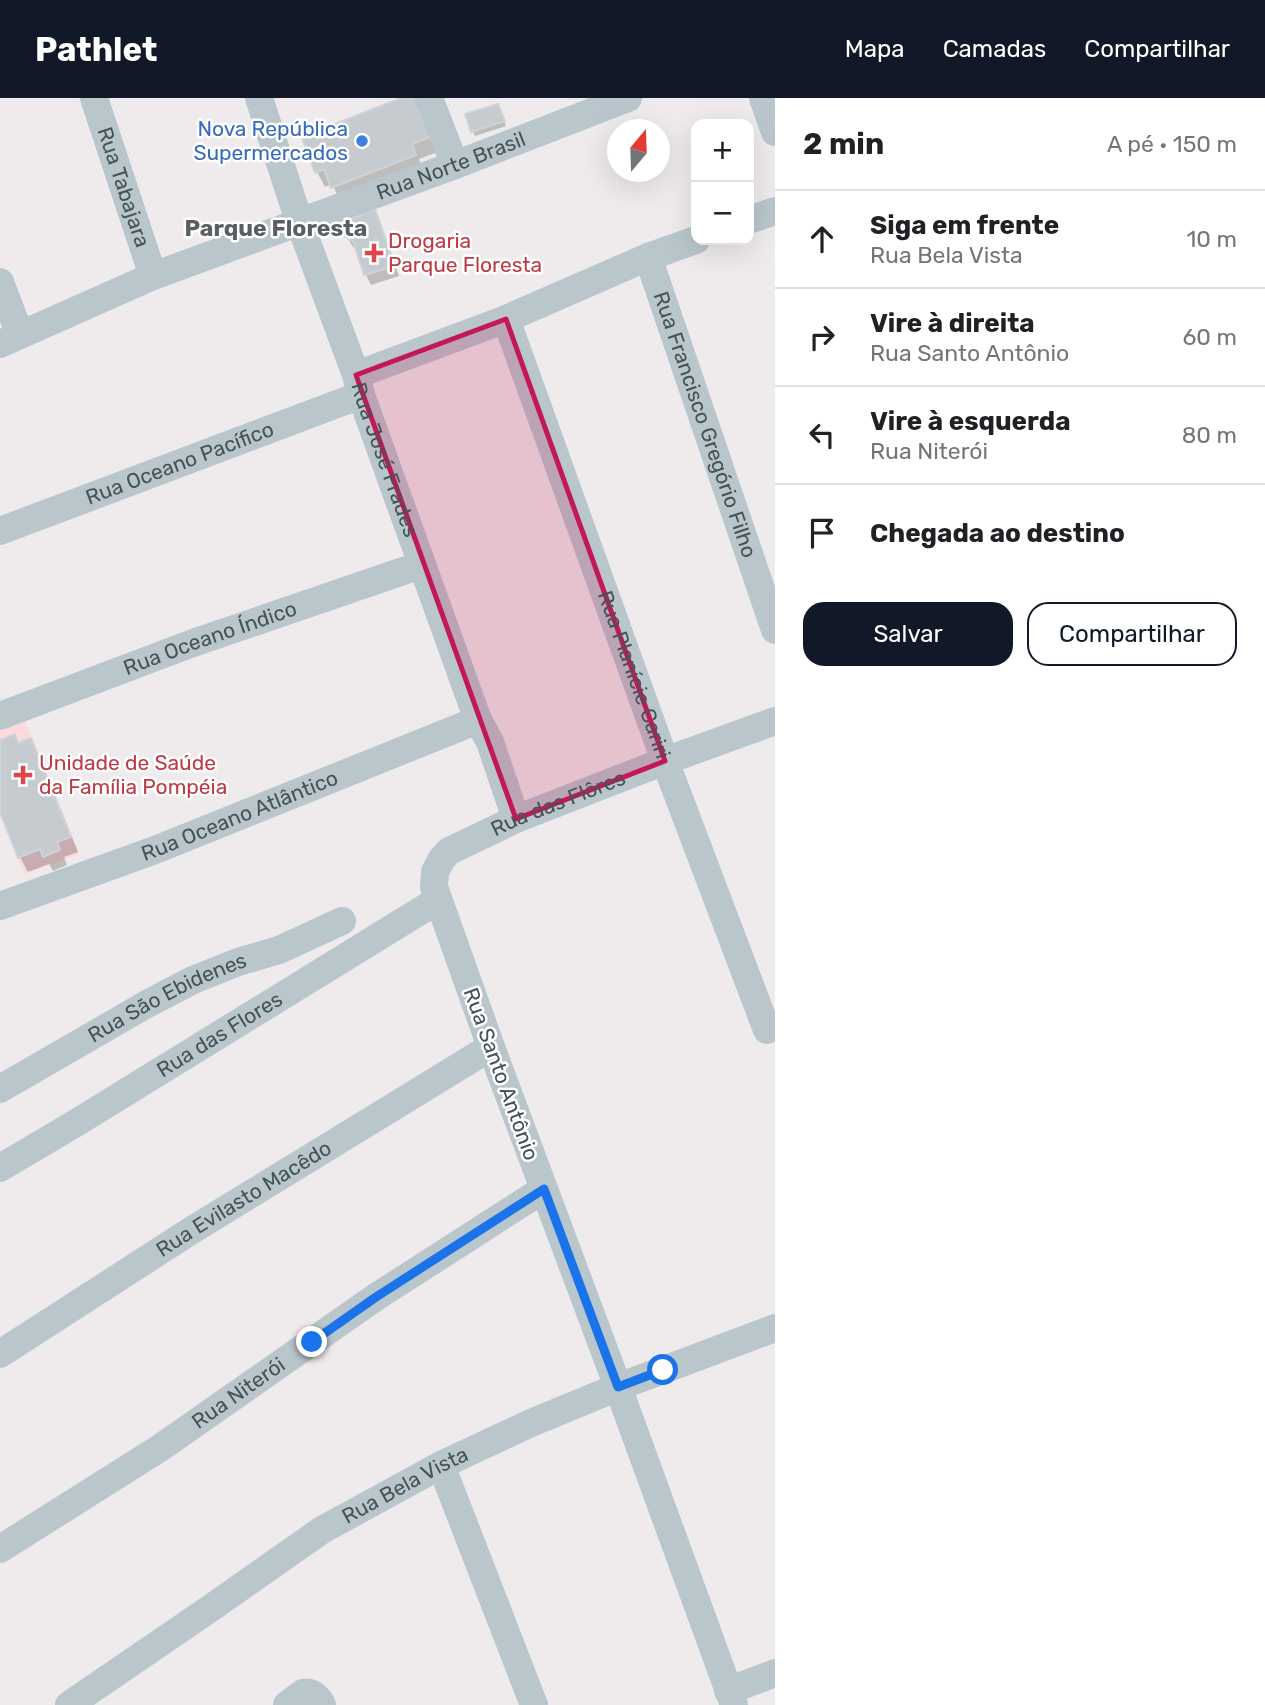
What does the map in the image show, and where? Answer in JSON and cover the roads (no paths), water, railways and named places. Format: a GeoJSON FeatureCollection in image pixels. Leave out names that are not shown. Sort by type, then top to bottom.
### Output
{"type":"FeatureCollection","features":[{"type":"Feature","properties":{"kind":"street","name":"Rua Tabajara"},"geometry":{"type":"LineString","coordinates":[[94,98],[153,276]]}},
{"type":"Feature","properties":{"kind":"street","name":"Rua José Frades"},"geometry":{"type":"LineString","coordinates":[[259,98],[299,221],[421,565],[478,720],[490,742],[516,819]]}},
{"type":"Feature","properties":{"kind":"street"},"geometry":{"type":"LineString","coordinates":[[429,98],[454,165]]}},
{"type":"Feature","properties":{"kind":"street","name":"Rua Norte Brasil"},"geometry":{"type":"LineString","coordinates":[[10,340],[153,276],[454,165],[597,104],[628,98]]}},
{"type":"Feature","properties":{"kind":"street"},"geometry":{"type":"LineString","coordinates":[[763,98],[775,132]]}},
{"type":"Feature","properties":{"kind":"street"},"geometry":{"type":"LineString","coordinates":[[754,218],[775,211]]}},
{"type":"Feature","properties":{"kind":"street","name":"Rua Oceano Pacífico"},"geometry":{"type":"LineString","coordinates":[[0,531],[359,385],[648,257],[691,242]]}},
{"type":"Feature","properties":{"kind":"street","name":"Rua Francisco Gregório Filho"},"geometry":{"type":"LineString","coordinates":[[648,257],[775,630]]}},
{"type":"Feature","properties":{"kind":"street"},"geometry":{"type":"LineString","coordinates":[[0,282],[10,340]]}},
{"type":"Feature","properties":{"kind":"street","name":"Rua Planície Cariri"},"geometry":{"type":"LineString","coordinates":[[506,319],[665,761],[767,1030]]}},
{"type":"Feature","properties":{"kind":"street","name":"Rua Oceano Índico"},"geometry":{"type":"LineString","coordinates":[[0,716],[193,643],[421,565]]}},
{"type":"Feature","properties":{"kind":"street","name":"Rua Oceano Atlântico"},"geometry":{"type":"LineString","coordinates":[[0,906],[155,850],[478,720]]}},
{"type":"Feature","properties":{"kind":"street","name":"Rua das Flôres"},"geometry":{"type":"LineString","coordinates":[[462,845],[516,819],[775,721]]}},
{"type":"Feature","properties":{"kind":"street","name":"Rua Santo Antônio"},"geometry":{"type":"LineString","coordinates":[[462,845],[449,851],[441,859],[435,872],[434,887],[438,900],[731,1698]]}},
{"type":"Feature","properties":{"kind":"street","name":"Rua das Flores"},"geometry":{"type":"LineString","coordinates":[[0,1168],[438,900]]}},
{"type":"Feature","properties":{"kind":"street","name":"Rua São Ebidenes"},"geometry":{"type":"LineString","coordinates":[[0,1089],[147,1004],[193,981],[239,962],[279,950],[342,921]]}},
{"type":"Feature","properties":{"kind":"street","name":"Rua Evilasto Macêdo"},"geometry":{"type":"LineString","coordinates":[[0,1354],[189,1232],[491,1047]]}},
{"type":"Feature","properties":{"kind":"street","name":"Rua Niterói"},"geometry":{"type":"LineString","coordinates":[[0,1549],[160,1448],[376,1297],[544,1189]]}},
{"type":"Feature","properties":{"kind":"street","name":"Rua Bela Vista"},"geometry":{"type":"LineString","coordinates":[[69,1705],[322,1530],[441,1465],[531,1423],[618,1387],[775,1328]]}},
{"type":"Feature","properties":{"kind":"street"},"geometry":{"type":"LineString","coordinates":[[441,1465],[534,1705]]}},
{"type":"Feature","properties":{"kind":"street"},"geometry":{"type":"LineString","coordinates":[[731,1698],[775,1672]]}},
{"type":"Feature","properties":{"kind":"street"},"geometry":{"type":"LineString","coordinates":[[287,1705],[307,1692],[322,1704]]}},
{"type":"Feature","properties":{"kind":"place","name":"Nova República Supermercados"},"geometry":{"type":"Point","coordinates":[362,141]}},
{"type":"Feature","properties":{"kind":"place","name":"Drogaria Parque Floresta"},"geometry":{"type":"Point","coordinates":[374,253]}},
{"type":"Feature","properties":{"kind":"place","name":"Unidade de Saúde da Família Pompéia"},"geometry":{"type":"Point","coordinates":[23,775]}},
{"type":"Feature","properties":{"kind":"district","name":"Parque Floresta"},"geometry":{"type":"Point","coordinates":[276,228]}}]}
